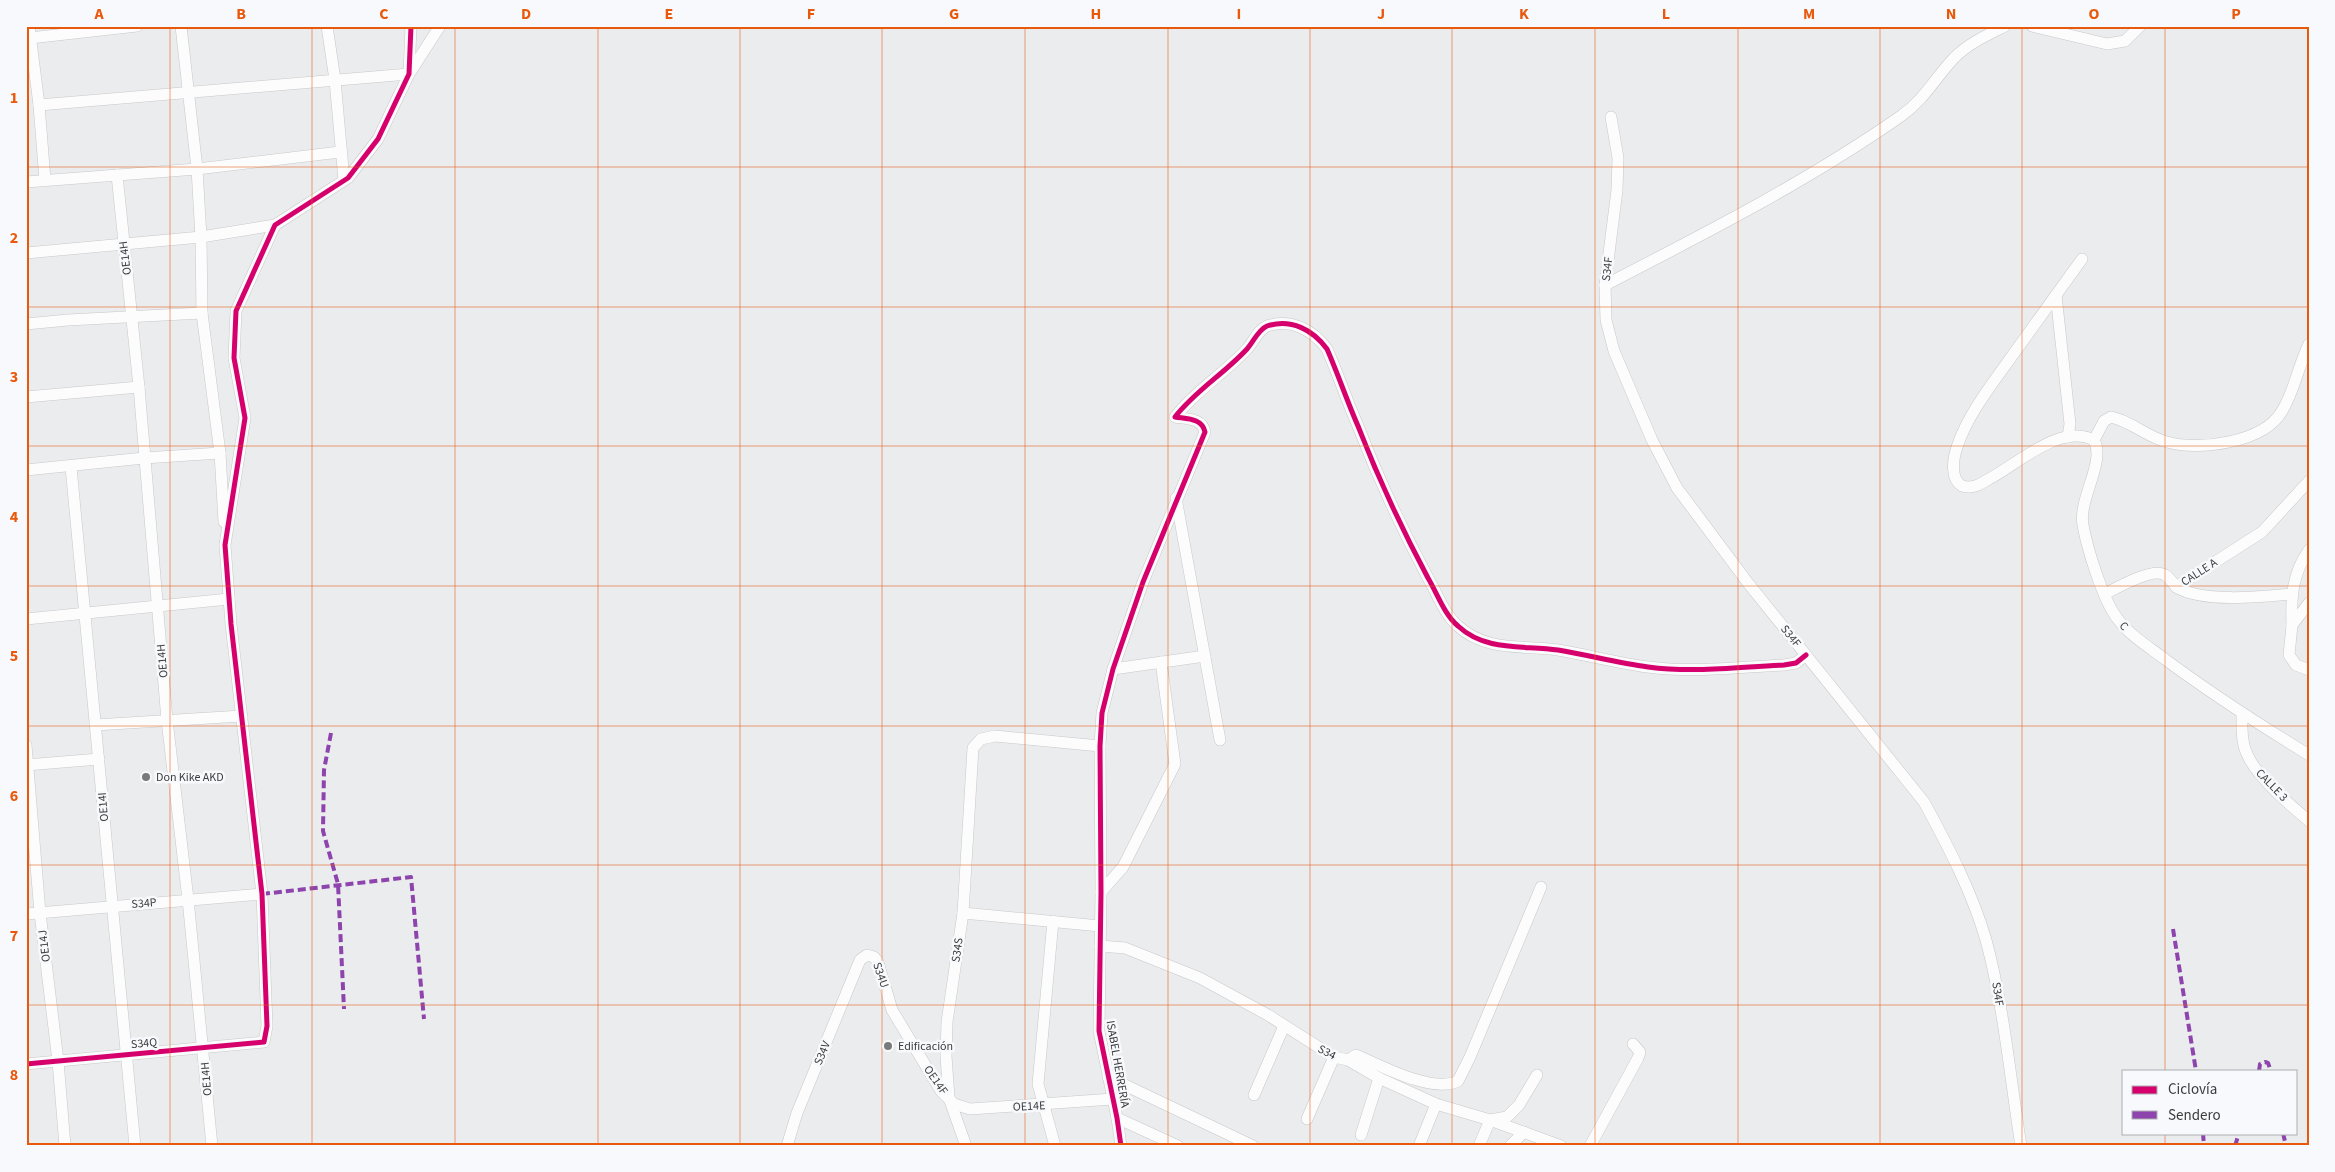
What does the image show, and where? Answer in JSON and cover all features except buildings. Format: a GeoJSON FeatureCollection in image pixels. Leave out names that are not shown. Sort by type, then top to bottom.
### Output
{"type":"FeatureCollection","features":[{"type":"Feature","properties":{"kind":"street"},"geometry":{"type":"LineString","coordinates":[[45,180],[39,105],[30,32],[138,26]]}},
{"type":"Feature","properties":{"kind":"street"},"geometry":{"type":"LineString","coordinates":[[181,26],[197,169],[201,237],[202,314],[220,453],[229,599],[262,894]]}},
{"type":"Feature","properties":{"kind":"street"},"geometry":{"type":"LineString","coordinates":[[327,26],[336,80],[340,152],[344,180]]}},
{"type":"Feature","properties":{"kind":"street"},"geometry":{"type":"LineString","coordinates":[[409,74],[411,26]]}},
{"type":"Feature","properties":{"kind":"street"},"geometry":{"type":"LineString","coordinates":[[26,253],[201,237],[275,225],[344,180],[378,139],[409,74],[440,26]]}},
{"type":"Feature","properties":{"kind":"street"},"geometry":{"type":"LineString","coordinates":[[1605,285],[1698,237],[1852,148],[1916,106],[1954,58],[1968,45],[2005,26]]}},
{"type":"Feature","properties":{"kind":"street"},"geometry":{"type":"LineString","coordinates":[[2032,26],[2107,44],[2125,41],[2140,26]]}},
{"type":"Feature","properties":{"kind":"street"},"geometry":{"type":"LineString","coordinates":[[39,105],[409,74]]}},
{"type":"Feature","properties":{"kind":"street","name":"S34F"},"geometry":{"type":"LineString","coordinates":[[1611,117],[1618,158],[1617,190],[1605,285],[1606,320],[1614,351],[1652,440],[1677,488],[1748,583],[1924,802],[1972,902],[1996,980],[2020,1146]]}},
{"type":"Feature","properties":{"kind":"street"},"geometry":{"type":"LineString","coordinates":[[26,182],[197,169],[340,152]]}},
{"type":"Feature","properties":{"kind":"street","name":"OE14H"},"geometry":{"type":"LineString","coordinates":[[117,176],[139,387],[167,720],[188,899],[212,1146]]}},
{"type":"Feature","properties":{"kind":"street"},"geometry":{"type":"LineString","coordinates":[[225,545],[245,418],[234,358],[236,311],[275,225]]}},
{"type":"Feature","properties":{"kind":"street"},"geometry":{"type":"LineString","coordinates":[[2082,259],[1973,414],[1956,448],[1955,478],[1962,486],[1975,486],[2006,471],[2050,441],[2083,436],[2094,440],[2104,421],[2111,417],[2164,442],[2186,447],[2231,442],[2267,427],[2279,417],[2293,390],[2309,344]]}},
{"type":"Feature","properties":{"kind":"street"},"geometry":{"type":"LineString","coordinates":[[2056,295],[2070,424],[2068,437]]}},
{"type":"Feature","properties":{"kind":"street"},"geometry":{"type":"LineString","coordinates":[[26,324],[132,316],[202,314]]}},
{"type":"Feature","properties":{"kind":"street","name":"ISABEL HERRERÍA"},"geometry":{"type":"LineString","coordinates":[[1121,1146],[1118,1118],[1099,1031],[1101,892],[1100,746],[1102,713],[1113,669],[1143,582],[1176,498],[1205,432],[1202,424],[1199,422],[1175,417],[1247,349],[1264,327],[1276,324],[1292,324],[1310,332],[1327,349],[1358,428],[1420,562],[1448,614],[1456,625],[1468,634],[1484,642],[1502,646],[1557,650],[1618,663],[1673,669],[1718,670],[1784,665],[1796,663],[1806,655]]}},
{"type":"Feature","properties":{"kind":"street"},"geometry":{"type":"LineString","coordinates":[[26,398],[139,387]]}},
{"type":"Feature","properties":{"kind":"street","name":"C"},"geometry":{"type":"LineString","coordinates":[[2094,440],[2097,458],[2081,516],[2105,594],[2116,617],[2134,636],[2242,713],[2308,755]]}},
{"type":"Feature","properties":{"kind":"street"},"geometry":{"type":"LineString","coordinates":[[26,470],[71,467],[144,458],[220,453]]}},
{"type":"Feature","properties":{"kind":"street","name":"OE14I"},"geometry":{"type":"LineString","coordinates":[[71,467],[135,1146]]}},
{"type":"Feature","properties":{"kind":"street","name":"CALLE A"},"geometry":{"type":"LineString","coordinates":[[2291,594],[2202,595],[2185,592],[2176,587],[2262,532],[2309,481]]}},
{"type":"Feature","properties":{"kind":"street"},"geometry":{"type":"LineString","coordinates":[[1176,498],[1220,740]]}},
{"type":"Feature","properties":{"kind":"street"},"geometry":{"type":"LineString","coordinates":[[2309,550],[2296,573],[2291,594],[2292,625],[2289,658],[2296,665],[2309,670]]}},
{"type":"Feature","properties":{"kind":"street"},"geometry":{"type":"LineString","coordinates":[[2105,594],[2126,582],[2156,573],[2166,575],[2176,587]]}},
{"type":"Feature","properties":{"kind":"street"},"geometry":{"type":"LineString","coordinates":[[26,619],[157,608],[229,599]]}},
{"type":"Feature","properties":{"kind":"street"},"geometry":{"type":"LineString","coordinates":[[2292,625],[2309,603]]}},
{"type":"Feature","properties":{"kind":"street"},"geometry":{"type":"LineString","coordinates":[[1113,669],[1205,656]]}},
{"type":"Feature","properties":{"kind":"street"},"geometry":{"type":"LineString","coordinates":[[1101,892],[1123,867],[1175,764],[1161,662]]}},
{"type":"Feature","properties":{"kind":"street","name":"CALLE 3"},"geometry":{"type":"LineString","coordinates":[[2242,713],[2242,737],[2250,760],[2260,774],[2309,821]]}},
{"type":"Feature","properties":{"kind":"street"},"geometry":{"type":"LineString","coordinates":[[95,725],[242,716]]}},
{"type":"Feature","properties":{"kind":"street","name":"S34S"},"geometry":{"type":"LineString","coordinates":[[966,1146],[949,1098],[946,1056],[947,1022],[963,913],[972,752],[975,745],[981,739],[995,736],[1100,746]]}},
{"type":"Feature","properties":{"kind":"street","name":"OE14J"},"geometry":{"type":"LineString","coordinates":[[26,746],[40,913],[58,1061],[64,1146]]}},
{"type":"Feature","properties":{"kind":"street"},"geometry":{"type":"LineString","coordinates":[[27,765],[99,759]]}},
{"type":"Feature","properties":{"kind":"street"},"geometry":{"type":"LineString","coordinates":[[1348,1060],[1356,1055],[1389,1071],[1426,1081],[1446,1084],[1458,1081],[1481,1032],[1541,887]]}},
{"type":"Feature","properties":{"kind":"street","name":"S34P"},"geometry":{"type":"LineString","coordinates":[[26,914],[112,905],[262,894]]}},
{"type":"Feature","properties":{"kind":"street","name":"S34Q"},"geometry":{"type":"LineString","coordinates":[[26,1064],[264,1042],[266,1026],[262,894]]}},
{"type":"Feature","properties":{"kind":"street"},"geometry":{"type":"LineString","coordinates":[[963,913],[1100,926]]}},
{"type":"Feature","properties":{"kind":"street"},"geometry":{"type":"LineString","coordinates":[[1052,921],[1038,1084],[1055,1146]]}},
{"type":"Feature","properties":{"kind":"street","name":"S34"},"geometry":{"type":"LineString","coordinates":[[1100,946],[1124,948],[1200,978],[1240,999],[1334,1057],[1348,1060],[1379,1078],[1436,1104],[1490,1120],[1561,1146]]}},
{"type":"Feature","properties":{"kind":"street","name":"S34U"},"geometry":{"type":"LineString","coordinates":[[860,960],[867,954],[874,957],[878,962],[892,1010]]}},
{"type":"Feature","properties":{"kind":"street","name":"S34V"},"geometry":{"type":"LineString","coordinates":[[787,1146],[797,1113],[860,960]]}},
{"type":"Feature","properties":{"kind":"street","name":"OE14F"},"geometry":{"type":"LineString","coordinates":[[892,1010],[941,1091],[949,1098]]}},
{"type":"Feature","properties":{"kind":"street"},"geometry":{"type":"LineString","coordinates":[[1254,1095],[1284,1026]]}},
{"type":"Feature","properties":{"kind":"street"},"geometry":{"type":"LineString","coordinates":[[1590,1146],[1638,1058],[1639,1049],[1633,1044]]}},
{"type":"Feature","properties":{"kind":"street"},"geometry":{"type":"LineString","coordinates":[[1307,1119],[1334,1057]]}},
{"type":"Feature","properties":{"kind":"street"},"geometry":{"type":"LineString","coordinates":[[1479,1146],[1490,1120],[1507,1117],[1519,1105],[1537,1075]]}},
{"type":"Feature","properties":{"kind":"street"},"geometry":{"type":"LineString","coordinates":[[1108,1077],[1253,1146]]}},
{"type":"Feature","properties":{"kind":"street"},"geometry":{"type":"LineString","coordinates":[[1361,1135],[1371,1109],[1379,1078]]}},
{"type":"Feature","properties":{"kind":"street","name":"OE14E"},"geometry":{"type":"LineString","coordinates":[[949,1098],[960,1108],[970,1109],[1043,1106],[1113,1099]]}},
{"type":"Feature","properties":{"kind":"street"},"geometry":{"type":"LineString","coordinates":[[1419,1146],[1436,1104]]}},
{"type":"Feature","properties":{"kind":"street"},"geometry":{"type":"LineString","coordinates":[[1118,1118],[1178,1146]]}},
{"type":"Feature","properties":{"kind":"street"},"geometry":{"type":"LineString","coordinates":[[1510,1146],[1524,1132]]}},
{"type":"Feature","properties":{"kind":"marked path"},"geometry":{"type":"LineString","coordinates":[[331,733],[324,770],[323,831],[338,884],[344,1009]]}},
{"type":"Feature","properties":{"kind":"marked path"},"geometry":{"type":"LineString","coordinates":[[262,894],[411,877],[424,1019]]}},
{"type":"Feature","properties":{"kind":"marked path"},"geometry":{"type":"LineString","coordinates":[[2173,929],[2196,1070]]}},
{"type":"Feature","properties":{"kind":"marked path"},"geometry":{"type":"LineString","coordinates":[[2259,1070],[2260,1064],[2265,1062],[2268,1063],[2271,1070]]}},
{"type":"Feature","properties":{"kind":"marked path"},"geometry":{"type":"LineString","coordinates":[[2203,1134],[2204,1146]]}},
{"type":"Feature","properties":{"kind":"marked path"},"geometry":{"type":"LineString","coordinates":[[2235,1146],[2239,1134]]}},
{"type":"Feature","properties":{"kind":"marked path"},"geometry":{"type":"LineString","coordinates":[[2283,1134],[2286,1146]]}},
{"type":"Feature","properties":{"kind":"cycle path"},"geometry":{"type":"LineString","coordinates":[[26,1064],[264,1042],[267,1026],[262,894],[231,624],[225,545],[245,418],[234,358],[236,311],[275,225],[348,178],[378,139],[409,74],[411,26]]}},
{"type":"Feature","properties":{"kind":"cycle path"},"geometry":{"type":"LineString","coordinates":[[1121,1146],[1099,1031],[1101,892],[1100,746],[1102,713],[1113,669],[1143,582],[1205,432],[1201,424],[1189,419],[1175,417],[1192,399],[1238,358],[1264,328],[1276,324],[1301,327],[1315,336],[1327,349],[1373,464],[1409,541],[1445,609],[1453,621],[1469,634],[1493,644],[1558,650],[1665,669],[1699,670],[1784,665],[1796,663],[1806,655]]}},
{"type":"Feature","properties":{"kind":"place","name":"Don Kike AKD"},"geometry":{"type":"Point","coordinates":[146,777]}},
{"type":"Feature","properties":{"kind":"place","name":"Edificación"},"geometry":{"type":"Point","coordinates":[888,1046]}}]}
